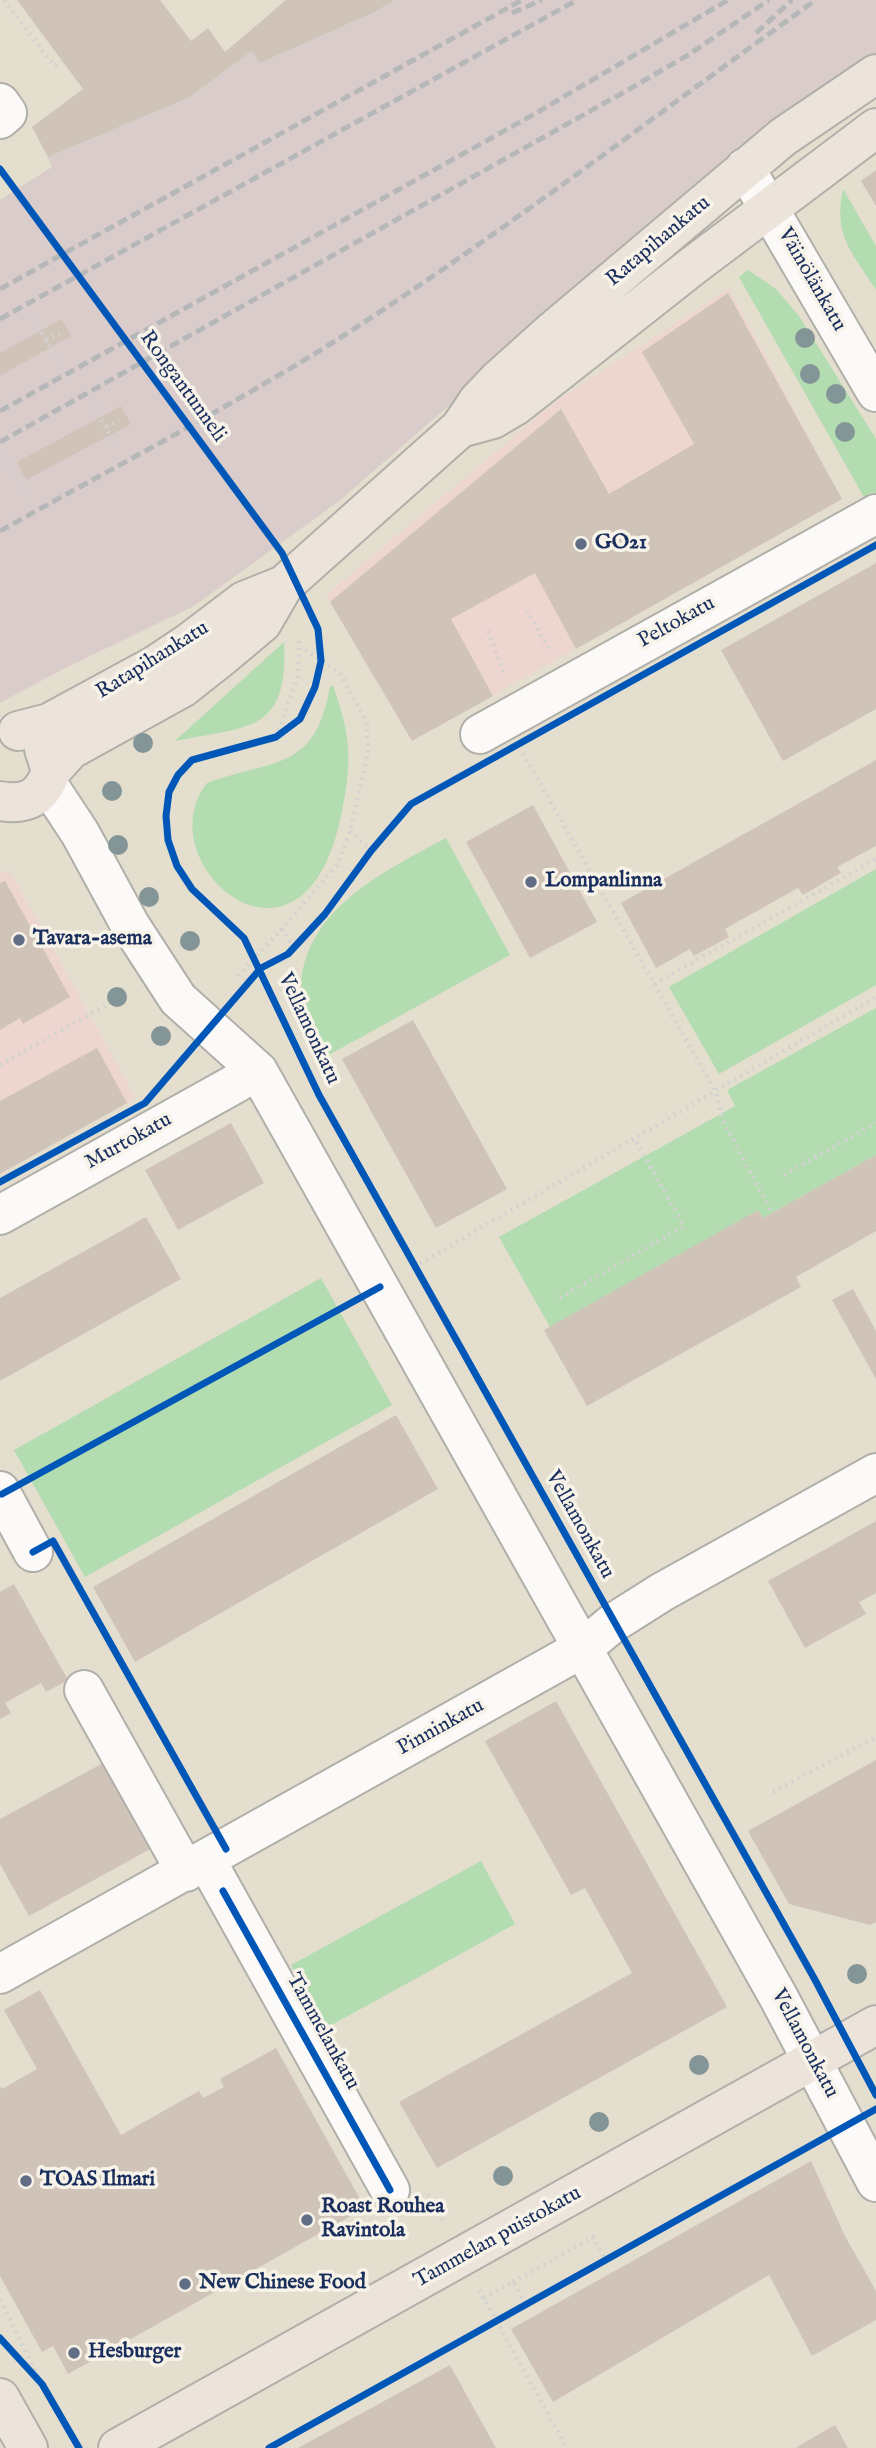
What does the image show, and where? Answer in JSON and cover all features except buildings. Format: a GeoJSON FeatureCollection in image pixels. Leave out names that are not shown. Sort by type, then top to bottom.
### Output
{"type":"FeatureCollection","features":[{"type":"Feature","properties":{"kind":"main road","name":"Ratapihankatu"},"geometry":{"type":"LineString","coordinates":[[32,788],[70,750],[182,688],[225,654],[262,622],[284,585],[460,428],[478,401],[507,372],[783,137],[876,74]]}},
{"type":"Feature","properties":{"kind":"main road","name":"Ratapihankatu"},"geometry":{"type":"LineString","coordinates":[[460,428],[493,418],[515,406],[876,128]]}},
{"type":"Feature","properties":{"kind":"main road","name":"Ratapihankatu"},"geometry":{"type":"LineString","coordinates":[[9,732],[49,723],[154,666],[244,601],[284,585]]}},
{"type":"Feature","properties":{"kind":"main road"},"geometry":{"type":"LineString","coordinates":[[9,732],[36,738],[47,752],[32,788]]}},
{"type":"Feature","properties":{"kind":"main road","name":"Tammelan puistokatu"},"geometry":{"type":"LineString","coordinates":[[118,2448],[876,2025]]}},
{"type":"Feature","properties":{"kind":"main road"},"geometry":{"type":"LineString","coordinates":[[7,2416],[28,2448]]}},
{"type":"Feature","properties":{"kind":"street","name":"Väinölänkatu"},"geometry":{"type":"LineString","coordinates":[[745,168],[876,393]]}},
{"type":"Feature","properties":{"kind":"street","name":"Peltokatu"},"geometry":{"type":"LineString","coordinates":[[480,734],[876,514]]}},
{"type":"Feature","properties":{"kind":"street","name":"Vellamonkatu"},"geometry":{"type":"LineString","coordinates":[[32,788],[80,833],[130,925],[178,999],[258,1071],[813,2061],[876,2182]]}},
{"type":"Feature","properties":{"kind":"street","name":"Murtokatu"},"geometry":{"type":"LineString","coordinates":[[0,1214],[258,1071]]}},
{"type":"Feature","properties":{"kind":"street","name":"Pinninkatu"},"geometry":{"type":"LineString","coordinates":[[0,1974],[583,1648],[613,1623],[662,1592],[876,1472]]}},
{"type":"Feature","properties":{"kind":"street"},"geometry":{"type":"LineString","coordinates":[[6,1502],[33,1552]]}},
{"type":"Feature","properties":{"kind":"street","name":"Tammelankatu"},"geometry":{"type":"LineString","coordinates":[[84,1690],[196,1866],[390,2190]]}},
{"type":"Feature","properties":{"kind":"path"},"geometry":{"type":"LineString","coordinates":[[4,0],[54,66],[62,61]]}},
{"type":"Feature","properties":{"kind":"path"},"geometry":{"type":"LineString","coordinates":[[32,314],[59,364]]}},
{"type":"Feature","properties":{"kind":"path"},"geometry":{"type":"LineString","coordinates":[[46,340],[60,333]]}},
{"type":"Feature","properties":{"kind":"path"},"geometry":{"type":"LineString","coordinates":[[91,401],[118,449]]}},
{"type":"Feature","properties":{"kind":"path"},"geometry":{"type":"LineString","coordinates":[[106,427],[119,420]]}},
{"type":"Feature","properties":{"kind":"path"},"geometry":{"type":"LineString","coordinates":[[1,451],[28,499]]}},
{"type":"Feature","properties":{"kind":"path"},"geometry":{"type":"LineString","coordinates":[[14,475],[22,471]]}},
{"type":"Feature","properties":{"kind":"path"},"geometry":{"type":"LineString","coordinates":[[527,610],[552,655]]}},
{"type":"Feature","properties":{"kind":"path"},"geometry":{"type":"LineString","coordinates":[[276,737],[291,703],[301,648],[297,625]]}},
{"type":"Feature","properties":{"kind":"path"},"geometry":{"type":"LineString","coordinates":[[488,631],[507,681]]}},
{"type":"Feature","properties":{"kind":"path"},"geometry":{"type":"LineString","coordinates":[[238,976],[337,865],[350,831],[368,753],[367,723],[340,673],[301,648]]}},
{"type":"Feature","properties":{"kind":"path"},"geometry":{"type":"LineString","coordinates":[[318,674],[320,650]]}},
{"type":"Feature","properties":{"kind":"path"},"geometry":{"type":"LineString","coordinates":[[263,742],[276,737],[292,725]]}},
{"type":"Feature","properties":{"kind":"path"},"geometry":{"type":"LineString","coordinates":[[518,745],[715,1091],[723,1121],[772,1213]]}},
{"type":"Feature","properties":{"kind":"path"},"geometry":{"type":"LineString","coordinates":[[350,831],[371,851]]}},
{"type":"Feature","properties":{"kind":"path"},"geometry":{"type":"LineString","coordinates":[[363,861],[379,842]]}},
{"type":"Feature","properties":{"kind":"path"},"geometry":{"type":"LineString","coordinates":[[654,984],[876,859]]}},
{"type":"Feature","properties":{"kind":"path"},"geometry":{"type":"LineString","coordinates":[[282,929],[291,951],[302,939]]}},
{"type":"Feature","properties":{"kind":"path"},"geometry":{"type":"LineString","coordinates":[[250,947],[261,968]]}},
{"type":"Feature","properties":{"kind":"path"},"geometry":{"type":"LineString","coordinates":[[380,1287],[876,997]]}},
{"type":"Feature","properties":{"kind":"path"},"geometry":{"type":"LineString","coordinates":[[0,1065],[106,1005]]}},
{"type":"Feature","properties":{"kind":"path"},"geometry":{"type":"LineString","coordinates":[[784,1175],[876,1123]]}},
{"type":"Feature","properties":{"kind":"path"},"geometry":{"type":"LineString","coordinates":[[559,1298],[684,1226],[634,1138]]}},
{"type":"Feature","properties":{"kind":"path"},"geometry":{"type":"LineString","coordinates":[[408,1256],[421,1279]]}},
{"type":"Feature","properties":{"kind":"path"},"geometry":{"type":"LineString","coordinates":[[773,1792],[876,1737]]}},
{"type":"Feature","properties":{"kind":"path"},"geometry":{"type":"LineString","coordinates":[[567,2448],[484,2298],[593,2237],[606,2261]]}},
{"type":"Feature","properties":{"kind":"path"},"geometry":{"type":"LineString","coordinates":[[595,2267],[618,2254]]}},
{"type":"Feature","properties":{"kind":"path"},"geometry":{"type":"LineString","coordinates":[[513,2282],[526,2305]]}},
{"type":"Feature","properties":{"kind":"path"},"geometry":{"type":"LineString","coordinates":[[516,2311],[538,2299]]}},
{"type":"Feature","properties":{"kind":"path"},"geometry":{"type":"LineString","coordinates":[[0,2300],[47,2394]]}},
{"type":"Feature","properties":{"kind":"path"},"geometry":{"type":"LineString","coordinates":[[485,2328],[507,2316]]}},
{"type":"Feature","properties":{"kind":"path"},"geometry":{"type":"LineString","coordinates":[[16,2357],[42,2384]]}},
{"type":"Feature","properties":{"kind":"path"},"geometry":{"type":"LineString","coordinates":[[7,2416],[42,2384]]}},
{"type":"Feature","properties":{"kind":"shaded area"},"geometry":{"type":"Polygon","coordinates":[[[394,0],[876,0],[876,57],[764,132],[339,501],[194,606],[61,670],[0,703],[0,200],[52,167],[48,157],[190,97],[252,51],[260,63],[375,12],[394,0]]]}},
{"type":"Feature","properties":{"kind":"shaded area","name":"GO21"},"geometry":{"type":"Polygon","coordinates":[[[729,288],[842,499],[412,741],[326,595],[555,402],[729,288]]]}},
{"type":"Feature","properties":{"kind":"shaded area"},"geometry":{"type":"Polygon","coordinates":[[[9,869],[136,1098],[0,1174],[0,874],[9,869]]]}},
{"type":"Feature","properties":{"kind":"green space"},"geometry":{"type":"Polygon","coordinates":[[[843,189],[876,246],[876,290],[852,254],[843,232],[843,189]]]}},
{"type":"Feature","properties":{"kind":"green space"},"geometry":{"type":"Polygon","coordinates":[[[748,270],[776,289],[799,316],[876,439],[876,494],[865,499],[739,277],[748,270]]]}},
{"type":"Feature","properties":{"kind":"green space"},"geometry":{"type":"Polygon","coordinates":[[[284,642],[284,672],[279,694],[271,710],[242,727],[175,741],[284,642]]]}},
{"type":"Feature","properties":{"kind":"green space"},"geometry":{"type":"Polygon","coordinates":[[[330,686],[333,686],[344,721],[348,765],[341,816],[322,871],[295,900],[265,908],[236,899],[212,877],[196,848],[193,815],[207,783],[288,758],[302,748],[314,734],[323,714],[330,686]]]}},
{"type":"Feature","properties":{"kind":"green space"},"geometry":{"type":"Polygon","coordinates":[[[446,838],[510,955],[327,1056],[309,1023],[301,995],[306,959],[317,934],[333,913],[375,878],[446,838]]]}},
{"type":"Feature","properties":{"kind":"green space"},"geometry":{"type":"Polygon","coordinates":[[[876,869],[876,985],[719,1074],[669,987],[876,869]]]}},
{"type":"Feature","properties":{"kind":"green space"},"geometry":{"type":"Polygon","coordinates":[[[876,1008],[876,1155],[763,1218],[758,1211],[550,1327],[499,1237],[735,1106],[727,1090],[876,1008]]]}},
{"type":"Feature","properties":{"kind":"green space"},"geometry":{"type":"Polygon","coordinates":[[[321,1278],[392,1405],[85,1577],[14,1450],[321,1278]]]}},
{"type":"Feature","properties":{"kind":"green space"},"geometry":{"type":"Polygon","coordinates":[[[481,1861],[515,1924],[326,2028],[291,1965],[481,1861]]]}},
{"type":"Feature","properties":{"kind":"railway"},"geometry":{"type":"LineString","coordinates":[[0,289],[522,0]]}},
{"type":"Feature","properties":{"kind":"railway"},"geometry":{"type":"LineString","coordinates":[[512,13],[542,0]]}},
{"type":"Feature","properties":{"kind":"railway"},"geometry":{"type":"LineString","coordinates":[[0,319],[577,0]]}},
{"type":"Feature","properties":{"kind":"railway"},"geometry":{"type":"LineString","coordinates":[[0,411],[531,116],[728,0]]}},
{"type":"Feature","properties":{"kind":"railway"},"geometry":{"type":"LineString","coordinates":[[0,442],[626,91],[688,55],[769,0]]}},
{"type":"Feature","properties":{"kind":"railway"},"geometry":{"type":"LineString","coordinates":[[756,33],[792,0]]}},
{"type":"Feature","properties":{"kind":"railway"},"geometry":{"type":"LineString","coordinates":[[0,531],[209,416],[394,303],[516,218],[816,0]]}},
{"type":"Feature","properties":{"kind":"cycle path","name":"Rongantunneli"},"geometry":{"type":"LineString","coordinates":[[0,169],[282,553],[318,629],[321,661],[315,687],[300,719],[276,737],[192,760],[178,775],[169,792],[166,816],[168,840],[177,866],[192,889],[244,938],[319,1095],[814,1978],[876,2095]]}},
{"type":"Feature","properties":{"kind":"cycle path"},"geometry":{"type":"LineString","coordinates":[[0,1182],[145,1103],[261,968],[288,954],[325,914],[371,851],[411,804],[876,545]]}},
{"type":"Feature","properties":{"kind":"cycle path"},"geometry":{"type":"LineString","coordinates":[[2,1494],[380,1287]]}},
{"type":"Feature","properties":{"kind":"cycle path"},"geometry":{"type":"LineString","coordinates":[[33,1552],[53,1541],[226,1849]]}},
{"type":"Feature","properties":{"kind":"cycle path"},"geometry":{"type":"LineString","coordinates":[[223,1891],[390,2190]]}},
{"type":"Feature","properties":{"kind":"cycle path"},"geometry":{"type":"LineString","coordinates":[[269,2448],[876,2109]]}},
{"type":"Feature","properties":{"kind":"cycle path"},"geometry":{"type":"LineString","coordinates":[[0,2338],[42,2384],[79,2448]]}},
{"type":"Feature","properties":{"kind":"place","name":"GO21"},"geometry":{"type":"Point","coordinates":[581,544]}},
{"type":"Feature","properties":{"kind":"place","name":"Lompanlinna"},"geometry":{"type":"Point","coordinates":[531,882]}},
{"type":"Feature","properties":{"kind":"place","name":"Tavara-asema"},"geometry":{"type":"Point","coordinates":[19,940]}},
{"type":"Feature","properties":{"kind":"place","name":"TOAS Ilmari"},"geometry":{"type":"Point","coordinates":[26,2181]}},
{"type":"Feature","properties":{"kind":"place","name":"Roast Rouhea Ravintola"},"geometry":{"type":"Point","coordinates":[307,2220]}},
{"type":"Feature","properties":{"kind":"place","name":"New Chinese Food"},"geometry":{"type":"Point","coordinates":[185,2284]}},
{"type":"Feature","properties":{"kind":"place","name":"Hesburger"},"geometry":{"type":"Point","coordinates":[74,2353]}}]}
